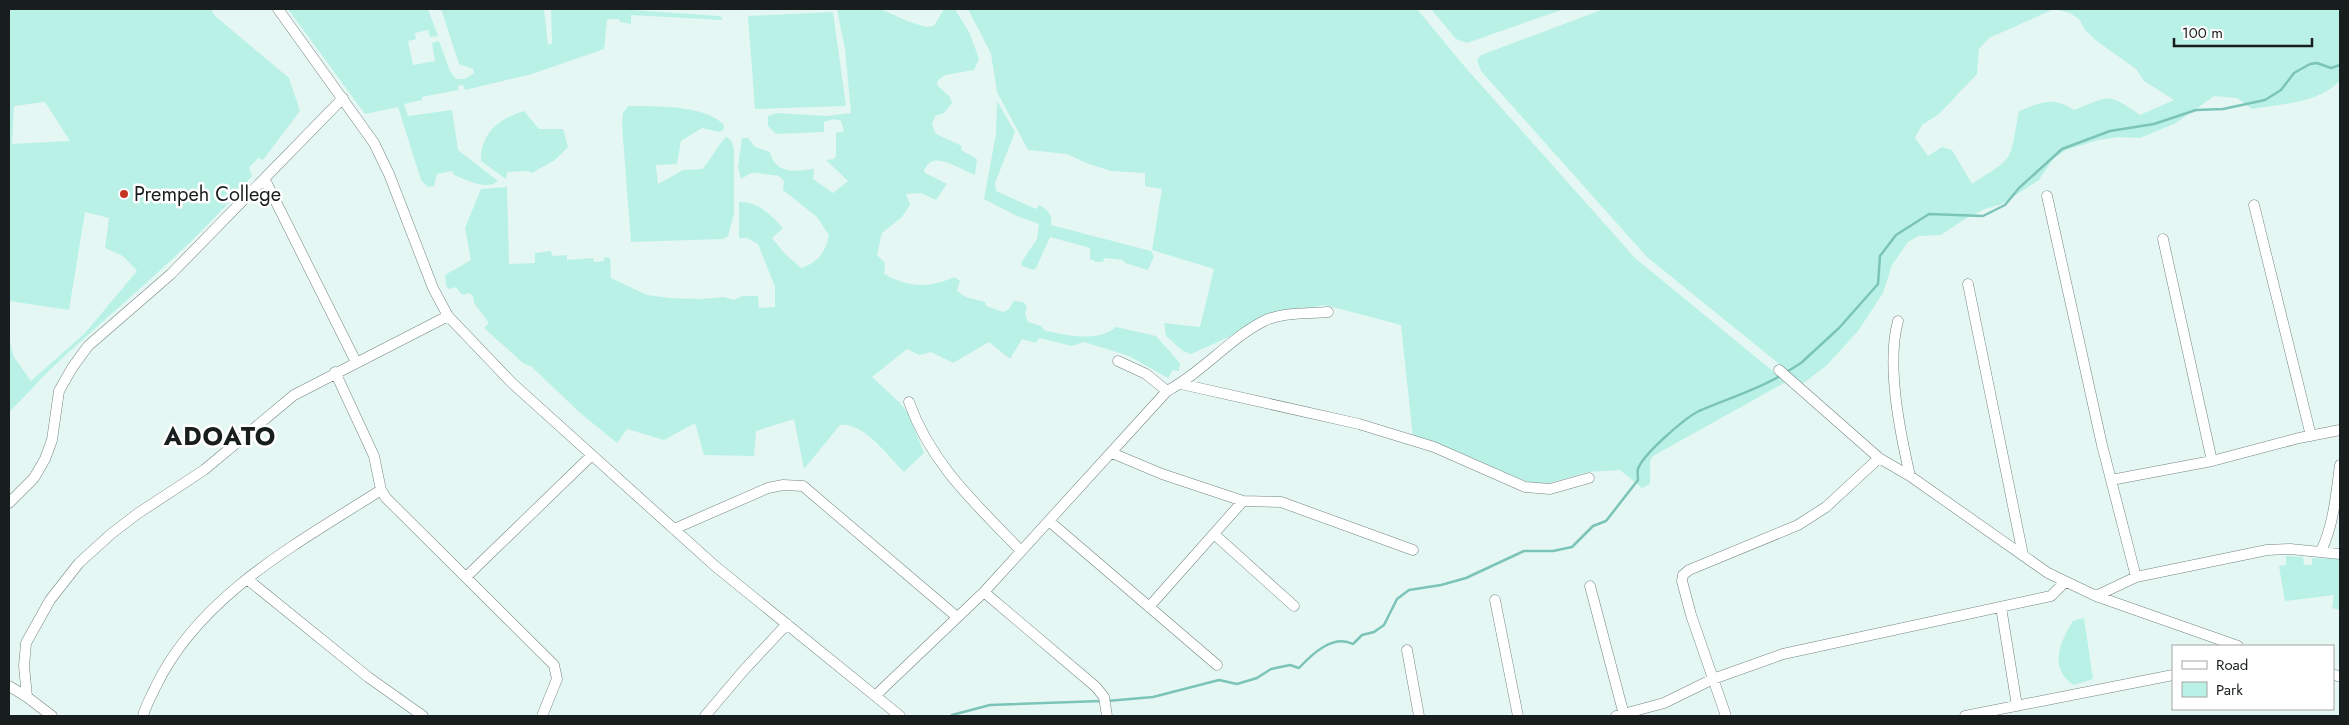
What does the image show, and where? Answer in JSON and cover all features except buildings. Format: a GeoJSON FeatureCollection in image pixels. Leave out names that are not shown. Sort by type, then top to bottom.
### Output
{"type":"FeatureCollection","features":[{"type":"Feature","properties":{"kind":"street"},"geometry":{"type":"LineString","coordinates":[[278,9],[374,143],[433,288],[448,316],[512,383],[591,456],[674,529],[900,716]]}},
{"type":"Feature","properties":{"kind":"street"},"geometry":{"type":"LineString","coordinates":[[9,503],[34,478],[45,458],[52,440],[59,391],[72,368],[88,346],[171,274],[265,180],[342,98]]}},
{"type":"Feature","properties":{"kind":"street"},"geometry":{"type":"LineString","coordinates":[[265,180],[356,362]]}},
{"type":"Feature","properties":{"kind":"street"},"geometry":{"type":"LineString","coordinates":[[2047,196],[2111,480],[2136,577]]}},
{"type":"Feature","properties":{"kind":"street"},"geometry":{"type":"LineString","coordinates":[[2254,205],[2311,436]]}},
{"type":"Feature","properties":{"kind":"street"},"geometry":{"type":"LineString","coordinates":[[2162,238],[2212,461]]}},
{"type":"Feature","properties":{"kind":"street"},"geometry":{"type":"LineString","coordinates":[[1968,284],[2023,555]]}},
{"type":"Feature","properties":{"kind":"street"},"geometry":{"type":"LineString","coordinates":[[876,695],[984,592],[1167,391],[1180,384],[1264,322],[1276,317],[1328,312]]}},
{"type":"Feature","properties":{"kind":"street"},"geometry":{"type":"LineString","coordinates":[[27,697],[24,666],[26,643],[50,600],[79,563],[137,514],[204,470],[281,404],[335,372],[448,316]]}},
{"type":"Feature","properties":{"kind":"street"},"geometry":{"type":"LineString","coordinates":[[1898,321],[1892,350],[1901,434],[1910,476]]}},
{"type":"Feature","properties":{"kind":"street"},"geometry":{"type":"LineString","coordinates":[[1118,361],[1146,374],[1167,391]]}},
{"type":"Feature","properties":{"kind":"street"},"geometry":{"type":"LineString","coordinates":[[1779,370],[1880,458],[1910,476],[2048,573],[2096,596],[2235,645]]}},
{"type":"Feature","properties":{"kind":"street"},"geometry":{"type":"LineString","coordinates":[[335,372],[374,456],[381,490],[393,507],[554,665],[557,679],[542,716]]}},
{"type":"Feature","properties":{"kind":"street"},"geometry":{"type":"LineString","coordinates":[[1180,384],[1369,427],[1434,447],[1525,487],[1550,489],[1589,478]]}},
{"type":"Feature","properties":{"kind":"street"},"geometry":{"type":"LineString","coordinates":[[909,402],[924,439],[947,473],[1021,551]]}},
{"type":"Feature","properties":{"kind":"street"},"geometry":{"type":"LineString","coordinates":[[2111,480],[2212,461],[2340,430]]}},
{"type":"Feature","properties":{"kind":"street"},"geometry":{"type":"LineString","coordinates":[[1112,453],[1162,474],[1243,502],[1281,502],[1413,550]]}},
{"type":"Feature","properties":{"kind":"street"},"geometry":{"type":"LineString","coordinates":[[466,577],[591,456]]}},
{"type":"Feature","properties":{"kind":"street"},"geometry":{"type":"LineString","coordinates":[[1726,716],[1691,615],[1682,581],[1684,575],[1689,570],[1798,524],[1838,497],[1880,458]]}},
{"type":"Feature","properties":{"kind":"street"},"geometry":{"type":"LineString","coordinates":[[2321,551],[2328,537],[2340,465]]}},
{"type":"Feature","properties":{"kind":"street"},"geometry":{"type":"LineString","coordinates":[[674,529],[768,488],[790,485],[803,486],[957,617]]}},
{"type":"Feature","properties":{"kind":"street"},"geometry":{"type":"LineString","coordinates":[[143,716],[162,672],[191,632],[247,579],[269,562],[381,490]]}},
{"type":"Feature","properties":{"kind":"street"},"geometry":{"type":"LineString","coordinates":[[1149,607],[1243,502]]}},
{"type":"Feature","properties":{"kind":"street"},"geometry":{"type":"LineString","coordinates":[[1049,521],[1217,666]]}},
{"type":"Feature","properties":{"kind":"street"},"geometry":{"type":"LineString","coordinates":[[1214,534],[1294,606]]}},
{"type":"Feature","properties":{"kind":"street"},"geometry":{"type":"LineString","coordinates":[[2096,596],[2136,577],[2268,550],[2321,551],[2340,554]]}},
{"type":"Feature","properties":{"kind":"street"},"geometry":{"type":"LineString","coordinates":[[247,579],[368,677],[423,716]]}},
{"type":"Feature","properties":{"kind":"street"},"geometry":{"type":"LineString","coordinates":[[1590,586],[1620,716],[1664,703],[1713,679],[1782,654],[2051,596],[2065,582]]}},
{"type":"Feature","properties":{"kind":"street"},"geometry":{"type":"LineString","coordinates":[[984,592],[1073,666],[1105,700],[1107,716]]}},
{"type":"Feature","properties":{"kind":"street"},"geometry":{"type":"LineString","coordinates":[[1495,600],[1518,716]]}},
{"type":"Feature","properties":{"kind":"street"},"geometry":{"type":"LineString","coordinates":[[2001,606],[2017,706]]}},
{"type":"Feature","properties":{"kind":"street"},"geometry":{"type":"LineString","coordinates":[[705,716],[787,624]]}},
{"type":"Feature","properties":{"kind":"street"},"geometry":{"type":"LineString","coordinates":[[1407,650],[1418,716]]}},
{"type":"Feature","properties":{"kind":"street"},"geometry":{"type":"LineString","coordinates":[[1965,716],[2172,675]]}},
{"type":"Feature","properties":{"kind":"street"},"geometry":{"type":"LineString","coordinates":[[9,686],[52,716]]}},
{"type":"Feature","properties":{"kind":"green space","name":"Prempeh College"},"geometry":{"type":"Polygon","coordinates":[[[9,9],[211,9],[215,16],[289,78],[300,111],[263,160],[258,158],[249,168],[252,176],[206,227],[54,366],[9,412],[9,338],[14,357],[31,381],[85,333],[137,271],[123,256],[105,248],[109,218],[85,212],[69,310],[9,301],[9,9]],[[45,102],[14,106],[12,144],[70,141],[45,102]]]}},
{"type":"Feature","properties":{"kind":"green space"},"geometry":{"type":"Polygon","coordinates":[[[288,9],[428,9],[438,36],[430,37],[428,30],[415,33],[416,39],[408,41],[413,65],[435,61],[432,43],[439,41],[450,71],[456,79],[465,79],[474,73],[473,69],[459,64],[441,9],[544,9],[548,45],[552,43],[551,9],[619,9],[719,16],[723,18],[721,20],[631,15],[631,24],[620,22],[619,19],[607,19],[604,49],[532,74],[465,90],[463,85],[458,86],[458,90],[422,97],[422,100],[404,104],[408,116],[452,110],[458,150],[498,181],[488,185],[476,184],[454,175],[452,171],[437,174],[434,186],[428,187],[421,180],[398,107],[365,114],[288,9]]]}},
{"type":"Feature","properties":{"kind":"green space"},"geometry":{"type":"Polygon","coordinates":[[[837,9],[880,9],[926,27],[934,26],[944,9],[955,9],[970,34],[979,59],[974,70],[945,75],[938,80],[937,85],[950,97],[952,103],[944,113],[935,116],[932,125],[936,134],[962,146],[961,150],[977,159],[975,175],[943,161],[929,163],[924,170],[925,173],[947,184],[936,200],[921,193],[906,194],[910,205],[902,217],[882,233],[877,255],[885,263],[884,274],[901,282],[918,285],[945,281],[954,277],[960,281],[957,291],[966,297],[985,302],[986,306],[1003,312],[1009,309],[1014,301],[1023,302],[1027,306],[1025,314],[1028,322],[1041,326],[1045,331],[1072,336],[1091,336],[1108,332],[1116,327],[1156,336],[1180,363],[1179,371],[1173,370],[1168,378],[1129,356],[1084,342],[1072,346],[1039,338],[1036,343],[1022,339],[1010,359],[989,342],[953,363],[931,352],[919,355],[907,349],[872,377],[908,413],[924,453],[904,472],[866,434],[849,425],[840,425],[804,469],[794,419],[756,431],[754,456],[704,455],[695,423],[664,440],[627,429],[617,443],[579,412],[532,367],[523,363],[484,328],[489,323],[474,303],[473,296],[469,293],[462,295],[456,287],[449,289],[446,286],[445,275],[471,260],[465,228],[481,189],[507,187],[509,264],[535,263],[535,253],[551,251],[552,256],[567,255],[567,260],[593,258],[594,262],[604,261],[604,257],[610,258],[611,278],[647,295],[701,299],[724,297],[734,300],[742,296],[758,296],[759,308],[775,307],[775,287],[758,244],[747,238],[739,238],[739,202],[758,206],[783,228],[772,238],[785,254],[801,268],[817,260],[826,246],[829,235],[817,217],[783,190],[784,181],[779,176],[751,173],[741,179],[738,167],[742,138],[748,138],[755,147],[770,152],[776,165],[781,168],[793,171],[814,169],[813,179],[833,193],[848,181],[826,160],[834,159],[836,155],[836,133],[844,131],[841,121],[834,119],[824,122],[824,132],[776,134],[768,126],[768,116],[777,113],[826,116],[851,113],[845,49],[837,9]]]}},
{"type":"Feature","properties":{"kind":"green space"},"geometry":{"type":"Polygon","coordinates":[[[968,9],[1417,9],[1465,67],[1635,258],[1786,382],[1653,456],[1650,461],[1650,484],[1642,488],[1620,470],[1588,472],[1539,486],[1413,438],[1401,325],[1325,305],[1284,312],[1191,354],[1183,351],[1166,336],[1164,323],[1200,327],[1214,269],[1152,250],[1162,189],[1145,186],[1145,173],[1111,171],[1086,163],[1067,154],[1028,150],[997,92],[991,54],[968,9]]]}},
{"type":"Feature","properties":{"kind":"green space"},"geometry":{"type":"Polygon","coordinates":[[[1431,9],[1564,9],[1467,43],[1456,39],[1431,9]]]}},
{"type":"Feature","properties":{"kind":"green space"},"geometry":{"type":"Polygon","coordinates":[[[1604,9],[2054,9],[2340,9],[2340,81],[2331,88],[2321,94],[2299,101],[2252,109],[2237,98],[2214,96],[2176,123],[2140,138],[2119,137],[2098,140],[2066,150],[2053,159],[2039,180],[2002,204],[1985,209],[1965,219],[1941,235],[1918,236],[1908,242],[1892,265],[1883,293],[1858,331],[1827,365],[1801,385],[1778,363],[1647,257],[1481,71],[1477,60],[1481,55],[1604,9]],[[2054,9],[1989,38],[1979,49],[1977,74],[1939,114],[1922,125],[1915,138],[1928,156],[1942,147],[1952,150],[1972,184],[1996,168],[2008,157],[2019,111],[2047,102],[2059,103],[2074,110],[2102,99],[2108,99],[2121,103],[2140,115],[2174,100],[2144,81],[2136,69],[2098,42],[2085,30],[2079,19],[2070,13],[2054,9]]]}},
{"type":"Feature","properties":{"kind":"green space"},"geometry":{"type":"Polygon","coordinates":[[[833,12],[846,106],[755,109],[748,16],[833,12]]]}},
{"type":"Feature","properties":{"kind":"green space"},"geometry":{"type":"Polygon","coordinates":[[[997,101],[1015,132],[995,183],[996,191],[1036,209],[1039,205],[1050,216],[1051,225],[1151,251],[1154,256],[1148,270],[1125,263],[1123,260],[1104,258],[1103,262],[1096,262],[1090,259],[1090,248],[1050,237],[1036,268],[1033,270],[1022,266],[1021,263],[1037,239],[1039,224],[1017,216],[984,199],[996,134],[997,101]]]}},
{"type":"Feature","properties":{"kind":"green space"},"geometry":{"type":"Polygon","coordinates":[[[628,106],[693,110],[716,118],[724,125],[724,129],[719,132],[702,128],[681,141],[677,164],[656,165],[658,184],[683,170],[702,169],[727,137],[732,142],[734,150],[734,214],[728,236],[723,239],[631,242],[622,125],[623,113],[628,106]]]}},
{"type":"Feature","properties":{"kind":"green space"},"geometry":{"type":"Polygon","coordinates":[[[524,111],[539,129],[563,129],[568,147],[555,160],[532,173],[528,171],[507,172],[506,179],[481,161],[484,143],[493,128],[499,123],[524,111]]]}},
{"type":"Feature","properties":{"kind":"green space"},"geometry":{"type":"Polygon","coordinates":[[[2286,556],[2303,557],[2304,565],[2312,565],[2312,558],[2340,559],[2340,610],[2332,608],[2334,595],[2285,601],[2279,566],[2286,565],[2286,556]]]}},
{"type":"Feature","properties":{"kind":"green space"},"geometry":{"type":"Polygon","coordinates":[[[2084,618],[2093,679],[2074,685],[2061,671],[2059,654],[2064,637],[2073,621],[2084,618]]]}},
{"type":"Feature","properties":{"kind":"waterway"},"geometry":{"type":"LineString","coordinates":[[1785,373],[1801,363],[1839,328],[1878,284],[1880,256],[1896,235],[1929,214],[1983,216],[2005,205],[2019,188],[2062,149],[2110,131],[2154,124],[2196,110],[2223,109],[2265,100],[2281,90],[2294,73],[2310,64],[2317,63],[2331,68],[2340,65]]}},
{"type":"Feature","properties":{"kind":"waterway"},"geometry":{"type":"LineString","coordinates":[[1107,701],[1153,697],[1219,680],[1237,684],[1257,678],[1271,669],[1290,665],[1299,668],[1323,647],[1338,642],[1353,644],[1362,635],[1374,632],[1384,625],[1397,599],[1409,590],[1441,585],[1466,578],[1524,551],[1553,551],[1572,547],[1593,526],[1606,521],[1638,480],[1638,470],[1641,462],[1675,428],[1699,411],[1750,391],[1780,376]]}},
{"type":"Feature","properties":{"kind":"waterway"},"geometry":{"type":"LineString","coordinates":[[952,715],[990,705],[1101,701]]}},
{"type":"Feature","properties":{"kind":"place","name":"Prempeh College"},"geometry":{"type":"Point","coordinates":[124,194]}},
{"type":"Feature","properties":{"kind":"district","name":"ADOATO"},"geometry":{"type":"Point","coordinates":[220,436]}}]}
